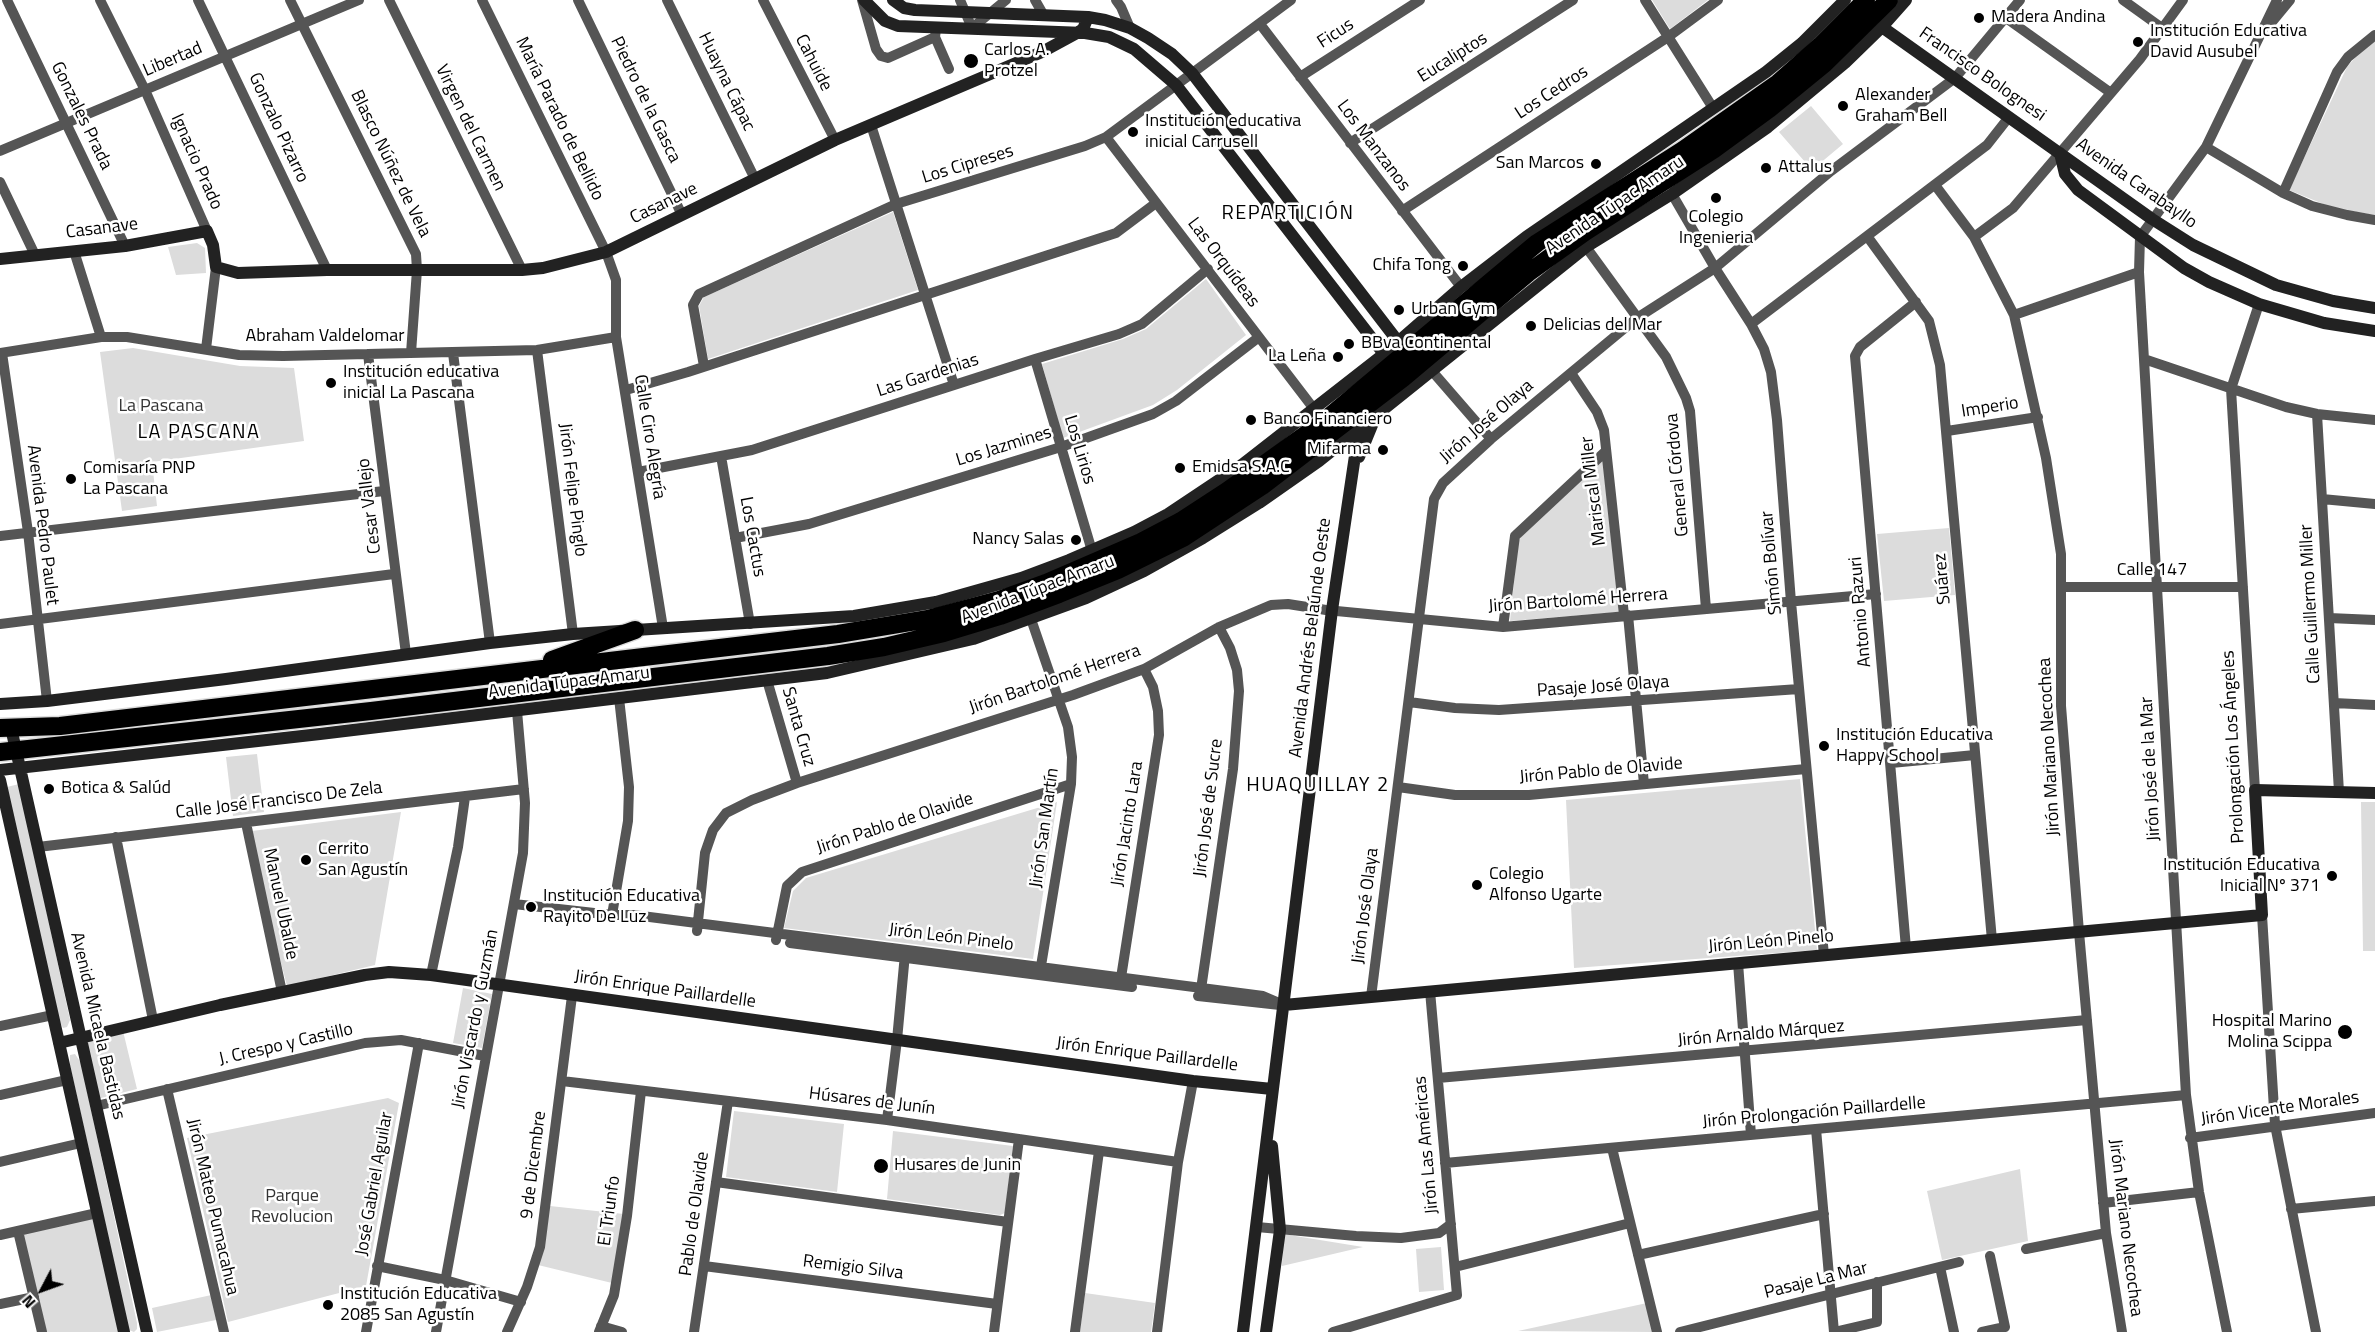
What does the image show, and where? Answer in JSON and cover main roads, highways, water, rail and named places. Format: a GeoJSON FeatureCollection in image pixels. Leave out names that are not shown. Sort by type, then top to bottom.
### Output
{"type":"FeatureCollection","features":[{"type":"Feature","properties":{"kind":"highway","name":"Avenida Túpac Amaru"},"geometry":{"type":"LineString","coordinates":[[8,751],[804,660],[917,640],[1029,606],[1118,570],[1183,538],[1371,412],[1401,349],[1537,243],[1683,150],[1778,82],[1820,46],[1866,0]]}},
{"type":"Feature","properties":{"kind":"highway","name":"Avenida Túpac Amaru"},"geometry":{"type":"LineString","coordinates":[[6,728],[60,726],[868,630],[928,619],[1023,592],[1109,557],[1181,521],[1323,422],[1385,382],[1585,232],[1713,150],[1769,109],[1831,58],[1888,0]]}},
{"type":"Feature","properties":{"kind":"highway"},"geometry":{"type":"LineString","coordinates":[[524,670],[635,630]]}},
{"type":"Feature","properties":{"kind":"main road"},"geometry":{"type":"LineString","coordinates":[[863,0],[885,21],[898,26],[935,33],[972,28],[1077,33],[1109,37],[1134,49],[1176,85],[1384,354],[1385,382]]}},
{"type":"Feature","properties":{"kind":"main road"},"geometry":{"type":"LineString","coordinates":[[893,0],[903,8],[915,10],[962,6],[987,14],[1043,14],[1106,20],[1130,28],[1172,54],[1192,73],[1401,349]]}},
{"type":"Feature","properties":{"kind":"main road","name":"Avenida Túpac Amaru"},"geometry":{"type":"LineString","coordinates":[[0,704],[47,701],[573,634],[854,616],[936,602],[1022,578],[1092,551],[1168,514],[1243,464],[1384,354],[1401,349],[1461,287],[1566,208],[1766,72],[1802,43],[1845,0]]}},
{"type":"Feature","properties":{"kind":"main road","name":"Avenida Túpac Amaru"},"geometry":{"type":"LineString","coordinates":[[1371,412],[1432,371],[1586,247],[1672,194],[1768,127],[1806,97],[1882,27],[1906,0]]}},
{"type":"Feature","properties":{"kind":"main road","name":"Casanave"},"geometry":{"type":"LineString","coordinates":[[216,267],[238,273],[327,270],[522,270],[543,268],[606,252],[835,140],[1042,52],[1083,29],[1088,17]]}},
{"type":"Feature","properties":{"kind":"main road","name":"Francisco Bolognesi"},"geometry":{"type":"LineString","coordinates":[[1882,27],[2060,153]]}},
{"type":"Feature","properties":{"kind":"main road","name":"Avenida Carabayllo"},"geometry":{"type":"LineString","coordinates":[[2060,153],[2152,219],[2203,251],[2276,285],[2333,301],[2375,308]]}},
{"type":"Feature","properties":{"kind":"main road","name":"Avenida Carabayllo"},"geometry":{"type":"LineString","coordinates":[[2060,153],[2065,174],[2078,190],[2140,237],[2200,278],[2259,304],[2324,323],[2375,331]]}},
{"type":"Feature","properties":{"kind":"main road","name":"Casanave"},"geometry":{"type":"LineString","coordinates":[[0,259],[125,246],[207,231]]}},
{"type":"Feature","properties":{"kind":"main road","name":"Ignacio Prado"},"geometry":{"type":"LineString","coordinates":[[207,231],[213,245],[216,267]]}},
{"type":"Feature","properties":{"kind":"main road","name":"Avenida Andrés Belaúnde Oeste"},"geometry":{"type":"LineString","coordinates":[[1243,1332],[1350,478],[1359,431],[1371,412]]}},
{"type":"Feature","properties":{"kind":"main road","name":"Avenida Andrés Belaúnde Oeste"},"geometry":{"type":"LineString","coordinates":[[1350,478],[1371,412]]}},
{"type":"Feature","properties":{"kind":"main road","name":"Avenida Túpac Amaru"},"geometry":{"type":"LineString","coordinates":[[0,770],[21,770],[827,673],[948,645],[1031,619],[1115,585],[1184,550],[1259,503],[1359,431]]}},
{"type":"Feature","properties":{"kind":"main road","name":"Avenida Micaela Bastidas"},"geometry":{"type":"LineString","coordinates":[[6,728],[8,751],[21,770],[147,1332]]}},
{"type":"Feature","properties":{"kind":"main road"},"geometry":{"type":"LineString","coordinates":[[0,780],[124,1332]]}},
{"type":"Feature","properties":{"kind":"main road","name":"Prolongación Los Ángeles"},"geometry":{"type":"LineString","coordinates":[[2262,915],[2255,790],[2375,793]]}},
{"type":"Feature","properties":{"kind":"main road","name":"Jirón León Pinelo"},"geometry":{"type":"LineString","coordinates":[[1284,1005],[1371,990],[1430,991],[2262,915]]}},
{"type":"Feature","properties":{"kind":"main road","name":"Jirón Enrique Paillardelle"},"geometry":{"type":"LineString","coordinates":[[59,1043],[153,1020],[377,973],[431,975],[1192,1081],[1272,1089]]}},
{"type":"Feature","properties":{"kind":"main road","name":"Avenida Andrés Belaúnde Oeste"},"geometry":{"type":"LineString","coordinates":[[1266,1332],[1280,1230],[1270,1124]]}},
{"type":"Feature","properties":{"kind":"place","name":"Madera Andina"},"geometry":{"type":"Point","coordinates":[1979,18]}},
{"type":"Feature","properties":{"kind":"place","name":"Institución Educativa David Ausubel"},"geometry":{"type":"Point","coordinates":[2138,42]}},
{"type":"Feature","properties":{"kind":"place","name":"Carlos A. Protzel"},"geometry":{"type":"Point","coordinates":[971,61]}},
{"type":"Feature","properties":{"kind":"place","name":"Alexander Graham Bell"},"geometry":{"type":"Point","coordinates":[1843,106]}},
{"type":"Feature","properties":{"kind":"place","name":"Institución educativa inicial Carrusell"},"geometry":{"type":"Point","coordinates":[1133,132]}},
{"type":"Feature","properties":{"kind":"place","name":"San Marcos"},"geometry":{"type":"Point","coordinates":[1596,164]}},
{"type":"Feature","properties":{"kind":"place","name":"Attalus"},"geometry":{"type":"Point","coordinates":[1766,168]}},
{"type":"Feature","properties":{"kind":"place","name":"Colegio Ingenieria"},"geometry":{"type":"Point","coordinates":[1716,198]}},
{"type":"Feature","properties":{"kind":"place","name":"Chifa Tong"},"geometry":{"type":"Point","coordinates":[1463,266]}},
{"type":"Feature","properties":{"kind":"place","name":"Urban Gym"},"geometry":{"type":"Point","coordinates":[1399,310]}},
{"type":"Feature","properties":{"kind":"place","name":"Delicias del Mar"},"geometry":{"type":"Point","coordinates":[1531,326]}},
{"type":"Feature","properties":{"kind":"place","name":"BBva Continental"},"geometry":{"type":"Point","coordinates":[1349,344]}},
{"type":"Feature","properties":{"kind":"place","name":"La Leña"},"geometry":{"type":"Point","coordinates":[1338,357]}},
{"type":"Feature","properties":{"kind":"place","name":"Institución educativa inicial La Pascana"},"geometry":{"type":"Point","coordinates":[331,383]}},
{"type":"Feature","properties":{"kind":"place","name":"Banco Financiero"},"geometry":{"type":"Point","coordinates":[1251,420]}},
{"type":"Feature","properties":{"kind":"place","name":"Mifarma"},"geometry":{"type":"Point","coordinates":[1383,450]}},
{"type":"Feature","properties":{"kind":"place","name":"Emidsa S.A.C"},"geometry":{"type":"Point","coordinates":[1180,468]}},
{"type":"Feature","properties":{"kind":"place","name":"Comisaría PNP La Pascana"},"geometry":{"type":"Point","coordinates":[71,479]}},
{"type":"Feature","properties":{"kind":"place","name":"Nancy Salas"},"geometry":{"type":"Point","coordinates":[1076,540]}},
{"type":"Feature","properties":{"kind":"place","name":"Institución Educativa Happy School"},"geometry":{"type":"Point","coordinates":[1824,746]}},
{"type":"Feature","properties":{"kind":"place","name":"Botica & Salúd"},"geometry":{"type":"Point","coordinates":[49,789]}},
{"type":"Feature","properties":{"kind":"place","name":"Cerrito San Agustín"},"geometry":{"type":"Point","coordinates":[306,860]}},
{"type":"Feature","properties":{"kind":"place","name":"Institución Educativa Inicial Nº 371"},"geometry":{"type":"Point","coordinates":[2332,876]}},
{"type":"Feature","properties":{"kind":"place","name":"Colegio Alfonso Ugarte"},"geometry":{"type":"Point","coordinates":[1477,885]}},
{"type":"Feature","properties":{"kind":"place","name":"Institución Educativa Rayito De Luz"},"geometry":{"type":"Point","coordinates":[531,907]}},
{"type":"Feature","properties":{"kind":"place","name":"Hospital Marino Molina Scippa"},"geometry":{"type":"Point","coordinates":[2345,1032]}},
{"type":"Feature","properties":{"kind":"place","name":"Husares de Junin"},"geometry":{"type":"Point","coordinates":[881,1166]}},
{"type":"Feature","properties":{"kind":"place","name":"Institución Educativa 2085 San Agustín"},"geometry":{"type":"Point","coordinates":[328,1305]}},
{"type":"Feature","properties":{"kind":"district","name":"REPARTICIÓN"},"geometry":{"type":"Point","coordinates":[1288,214]}},
{"type":"Feature","properties":{"kind":"district","name":"LA PASCANA"},"geometry":{"type":"Point","coordinates":[199,433]}},
{"type":"Feature","properties":{"kind":"district","name":"HUAQUILLAY 2"},"geometry":{"type":"Point","coordinates":[1318,786]}},
{"type":"Feature","properties":{"kind":"park label","name":"La Pascana"},"geometry":{"type":"Point","coordinates":[161,407]}},
{"type":"Feature","properties":{"kind":"park label","name":"Parque Revolucion"},"geometry":{"type":"Point","coordinates":[292,1207]}}]}
